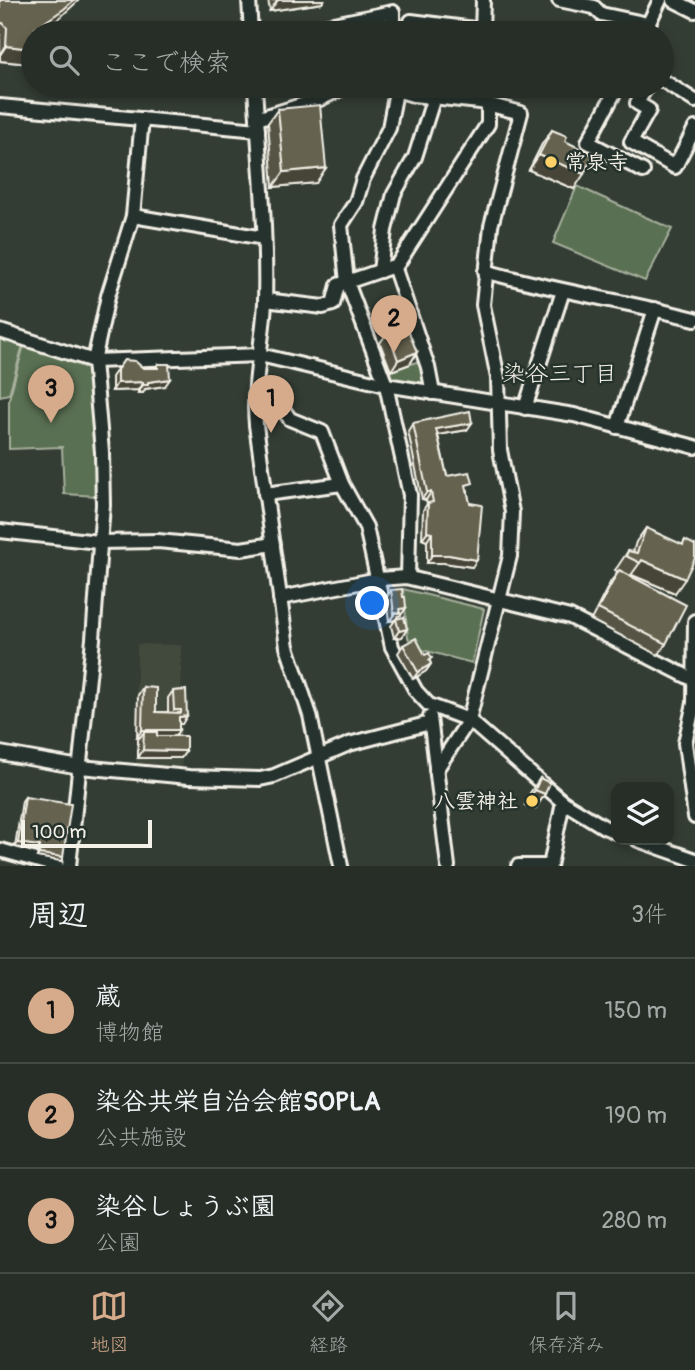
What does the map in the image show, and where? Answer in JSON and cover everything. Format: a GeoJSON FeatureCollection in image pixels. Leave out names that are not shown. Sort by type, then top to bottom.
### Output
{"type":"FeatureCollection","features":[{"type":"Feature","properties":{"kind":"street"},"geometry":{"type":"LineString","coordinates":[[249,0],[250,21]]}},
{"type":"Feature","properties":{"kind":"street"},"geometry":{"type":"LineString","coordinates":[[482,21],[483,0]]}},
{"type":"Feature","properties":{"kind":"street"},"geometry":{"type":"LineString","coordinates":[[559,0],[594,7],[601,14],[624,21]]}},
{"type":"Feature","properties":{"kind":"street"},"geometry":{"type":"LineString","coordinates":[[650,21],[660,0]]}},
{"type":"Feature","properties":{"kind":"street"},"geometry":{"type":"LineString","coordinates":[[673,0],[695,11]]}},
{"type":"Feature","properties":{"kind":"street"},"geometry":{"type":"LineString","coordinates":[[359,21],[393,12],[393,21]]}},
{"type":"Feature","properties":{"kind":"street"},"geometry":{"type":"LineString","coordinates":[[674,88],[695,101]]}},
{"type":"Feature","properties":{"kind":"street"},"geometry":{"type":"LineString","coordinates":[[256,98],[265,300],[255,408],[287,647],[310,715],[341,866]]}},
{"type":"Feature","properties":{"kind":"street"},"geometry":{"type":"LineString","coordinates":[[0,106],[142,119],[257,125],[322,98]]}},
{"type":"Feature","properties":{"kind":"street"},"geometry":{"type":"LineString","coordinates":[[394,98],[389,128],[363,179],[356,202],[341,225],[347,282],[386,385],[410,495],[408,578]]}},
{"type":"Feature","properties":{"kind":"street"},"geometry":{"type":"LineString","coordinates":[[380,271],[385,230],[394,194],[415,157],[434,98]]}},
{"type":"Feature","properties":{"kind":"street"},"geometry":{"type":"LineString","coordinates":[[436,770],[469,720],[510,556],[512,512],[500,450],[498,379],[483,305],[485,271],[497,200],[522,113],[484,103],[442,98]]}},
{"type":"Feature","properties":{"kind":"street"},"geometry":{"type":"LineString","coordinates":[[265,300],[323,307],[333,304],[338,285],[397,265],[488,124],[483,98]]}},
{"type":"Feature","properties":{"kind":"street"},"geometry":{"type":"LineString","coordinates":[[612,98],[588,142],[643,172]]}},
{"type":"Feature","properties":{"kind":"street"},"geometry":{"type":"LineString","coordinates":[[640,98],[637,103],[649,110],[631,142],[675,167],[695,128]]}},
{"type":"Feature","properties":{"kind":"street"},"geometry":{"type":"LineString","coordinates":[[69,866],[93,639],[103,505],[102,452],[94,361],[108,296],[133,216],[142,119]]}},
{"type":"Feature","properties":{"kind":"street"},"geometry":{"type":"LineString","coordinates":[[133,216],[264,238]]}},
{"type":"Feature","properties":{"kind":"street"},"geometry":{"type":"LineString","coordinates":[[394,266],[428,368],[433,393]]}},
{"type":"Feature","properties":{"kind":"street"},"geometry":{"type":"LineString","coordinates":[[485,271],[562,291],[695,319]]}},
{"type":"Feature","properties":{"kind":"street"},"geometry":{"type":"LineString","coordinates":[[525,408],[562,291]]}},
{"type":"Feature","properties":{"kind":"street"},"geometry":{"type":"LineString","coordinates":[[617,427],[655,309]]}},
{"type":"Feature","properties":{"kind":"street"},"geometry":{"type":"LineString","coordinates":[[0,331],[94,361],[260,355],[386,385],[574,415],[695,447]]}},
{"type":"Feature","properties":{"kind":"street"},"geometry":{"type":"LineString","coordinates":[[255,408],[282,408],[290,419],[322,432],[342,484],[366,527],[393,647],[416,691],[429,705],[469,720],[564,802],[611,830]]}},
{"type":"Feature","properties":{"kind":"street"},"geometry":{"type":"LineString","coordinates":[[265,494],[342,484]]}},
{"type":"Feature","properties":{"kind":"street"},"geometry":{"type":"LineString","coordinates":[[0,531],[99,542],[158,541],[241,548],[272,544]]}},
{"type":"Feature","properties":{"kind":"street"},"geometry":{"type":"LineString","coordinates":[[280,598],[379,579],[408,578],[569,617],[694,680]]}},
{"type":"Feature","properties":{"kind":"street"},"geometry":{"type":"LineString","coordinates":[[695,621],[694,703],[685,743],[695,817]]}},
{"type":"Feature","properties":{"kind":"street"},"geometry":{"type":"LineString","coordinates":[[429,705],[448,866]]}},
{"type":"Feature","properties":{"kind":"street"},"geometry":{"type":"LineString","coordinates":[[0,753],[80,766],[241,780],[274,776],[349,744],[430,723]]}},
{"type":"Feature","properties":{"kind":"street"},"geometry":{"type":"LineString","coordinates":[[550,866],[564,802]]}},
{"type":"Feature","properties":{"kind":"street"},"geometry":{"type":"LineString","coordinates":[[652,845],[695,860]]}},
{"type":"Feature","properties":{"kind":"street"},"geometry":{"type":"LineString","coordinates":[[0,850],[57,866]]}},
{"type":"Feature","properties":{"kind":"street"},"geometry":{"type":"LineString","coordinates":[[518,866],[545,866]]}},
{"type":"Feature","properties":{"kind":"shaded area"},"geometry":{"type":"Polygon","coordinates":[[[137,644],[181,645],[182,772],[136,768],[137,644]]]}},
{"type":"Feature","properties":{"kind":"green space"},"geometry":{"type":"Polygon","coordinates":[[[577,186],[672,229],[645,281],[553,243],[577,186]]]}},
{"type":"Feature","properties":{"kind":"green space"},"geometry":{"type":"Polygon","coordinates":[[[0,338],[23,345],[9,394],[0,396],[0,338]]]}},
{"type":"Feature","properties":{"kind":"green space"},"geometry":{"type":"Polygon","coordinates":[[[24,345],[89,369],[97,496],[64,494],[62,447],[9,449],[9,399],[24,345]]]}},
{"type":"Feature","properties":{"kind":"green space"},"geometry":{"type":"Polygon","coordinates":[[[419,361],[426,384],[387,378],[386,373],[419,361]]]}},
{"type":"Feature","properties":{"kind":"green space"},"geometry":{"type":"Polygon","coordinates":[[[403,589],[484,609],[472,663],[415,648],[408,638],[403,589]]]}},
{"type":"Feature","properties":{"kind":"building"},"geometry":{"type":"Polygon","coordinates":[[[0,0],[74,0],[47,21],[21,21],[21,48],[6,46],[7,28],[3,23],[0,24],[0,0]]]}},
{"type":"Feature","properties":{"kind":"building"},"geometry":{"type":"Polygon","coordinates":[[[320,105],[326,168],[284,172],[278,109],[320,105]]]}},
{"type":"Feature","properties":{"kind":"building"},"geometry":{"type":"Polygon","coordinates":[[[552,130],[567,136],[565,141],[593,155],[584,174],[539,155],[552,130]]]}},
{"type":"Feature","properties":{"kind":"building"},"geometry":{"type":"Polygon","coordinates":[[[406,325],[417,352],[398,360],[388,332],[406,325]]]}},
{"type":"Feature","properties":{"kind":"building"},"geometry":{"type":"Polygon","coordinates":[[[124,360],[135,361],[143,368],[158,368],[158,364],[169,364],[170,379],[148,382],[148,385],[143,385],[143,382],[117,383],[117,370],[124,360]]]}},
{"type":"Feature","properties":{"kind":"building"},"geometry":{"type":"Polygon","coordinates":[[[470,411],[472,423],[436,429],[447,476],[470,472],[473,483],[466,485],[470,503],[482,505],[477,560],[432,555],[432,533],[427,532],[428,503],[433,502],[431,492],[427,492],[413,423],[470,411]]]}},
{"type":"Feature","properties":{"kind":"building"},"geometry":{"type":"Polygon","coordinates":[[[646,528],[683,545],[685,540],[695,545],[695,558],[685,579],[626,556],[628,551],[637,553],[646,528]]]}},
{"type":"Feature","properties":{"kind":"building"},"geometry":{"type":"Polygon","coordinates":[[[619,570],[686,605],[666,644],[598,609],[619,570]]]}},
{"type":"Feature","properties":{"kind":"building"},"geometry":{"type":"Polygon","coordinates":[[[402,589],[406,608],[399,609],[400,613],[394,613],[391,590],[402,589]]]}},
{"type":"Feature","properties":{"kind":"building"},"geometry":{"type":"Polygon","coordinates":[[[404,617],[407,629],[399,631],[396,619],[404,617]]]}},
{"type":"Feature","properties":{"kind":"building"},"geometry":{"type":"Polygon","coordinates":[[[416,638],[425,655],[429,653],[432,658],[429,660],[431,664],[418,672],[403,645],[416,638]]]}},
{"type":"Feature","properties":{"kind":"building"},"geometry":{"type":"Polygon","coordinates":[[[143,687],[156,688],[156,712],[181,713],[181,710],[174,710],[173,691],[186,690],[187,716],[179,717],[179,730],[142,730],[143,687]]]}},
{"type":"Feature","properties":{"kind":"building"},"geometry":{"type":"Polygon","coordinates":[[[144,732],[157,732],[157,736],[186,736],[186,751],[143,750],[144,732]]]}},
{"type":"Feature","properties":{"kind":"building"},"geometry":{"type":"Polygon","coordinates":[[[540,778],[550,783],[545,794],[535,790],[540,778]]]}},
{"type":"Feature","properties":{"kind":"building"},"geometry":{"type":"Polygon","coordinates":[[[25,797],[71,804],[63,857],[39,854],[40,846],[18,843],[25,797]]]}},
{"type":"Feature","properties":{"kind":"place","name":"常泉寺"},"geometry":{"type":"Point","coordinates":[551,162]}},
{"type":"Feature","properties":{"kind":"place","name":"染谷共栄自治会館SOPLA"},"geometry":{"type":"Point","coordinates":[394,353]}},
{"type":"Feature","properties":{"kind":"place","name":"染谷しょうぶ園"},"geometry":{"type":"Point","coordinates":[51,423]}},
{"type":"Feature","properties":{"kind":"place","name":"蔵"},"geometry":{"type":"Point","coordinates":[271,433]}},
{"type":"Feature","properties":{"kind":"place","name":"八雲神社"},"geometry":{"type":"Point","coordinates":[532,801]}},
{"type":"Feature","properties":{"kind":"district","name":"染谷三丁目"},"geometry":{"type":"Point","coordinates":[560,373]}}]}
